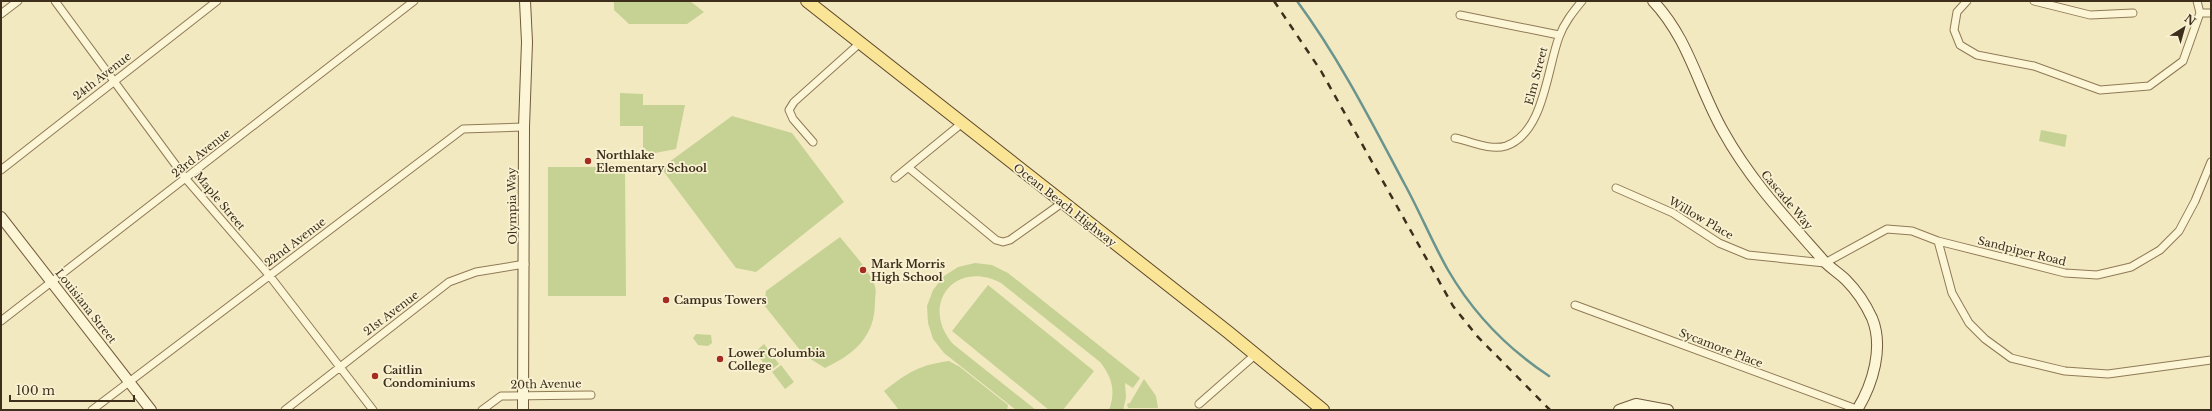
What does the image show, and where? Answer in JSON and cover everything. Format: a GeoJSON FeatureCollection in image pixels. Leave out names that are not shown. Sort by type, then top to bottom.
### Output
{"type":"FeatureCollection","features":[{"type":"Feature","properties":{"kind":"main road","name":"Ocean Beach Highway"},"geometry":{"type":"LineString","coordinates":[[807,1],[961,124],[1256,354],[1323,410]]}},
{"type":"Feature","properties":{"kind":"street"},"geometry":{"type":"LineString","coordinates":[[1,14],[18,1]]}},
{"type":"Feature","properties":{"kind":"street","name":"Maple Street"},"geometry":{"type":"LineString","coordinates":[[55,1],[115,80],[186,179],[269,276],[373,410]]}},
{"type":"Feature","properties":{"kind":"street","name":"24th Avenue"},"geometry":{"type":"LineString","coordinates":[[1,170],[217,1]]}},
{"type":"Feature","properties":{"kind":"street","name":"23rd Avenue"},"geometry":{"type":"LineString","coordinates":[[1,321],[414,1]]}},
{"type":"Feature","properties":{"kind":"street","name":"Olympia Way"},"geometry":{"type":"LineString","coordinates":[[523,410],[525,264],[524,127],[527,42],[525,1]]}},
{"type":"Feature","properties":{"kind":"street","name":"Elm Street"},"geometry":{"type":"LineString","coordinates":[[1455,138],[1472,141],[1486,146],[1506,146],[1524,134],[1538,114],[1559,35],[1570,15],[1582,1]]}},
{"type":"Feature","properties":{"kind":"street","name":"Cascade Way"},"geometry":{"type":"LineString","coordinates":[[1653,1],[1668,17],[1680,37],[1722,130],[1742,163],[1768,198],[1825,263],[1847,281],[1872,318],[1878,340],[1874,371],[1866,394],[1858,410]]}},
{"type":"Feature","properties":{"kind":"street"},"geometry":{"type":"LineString","coordinates":[[1967,1],[1957,12],[1954,30],[1960,44],[1977,55],[2034,66],[2100,90],[2149,86],[2183,61],[2200,13],[2197,1]]}},
{"type":"Feature","properties":{"kind":"street"},"geometry":{"type":"LineString","coordinates":[[2034,1],[2090,14],[2133,13]]}},
{"type":"Feature","properties":{"kind":"street"},"geometry":{"type":"LineString","coordinates":[[2200,13],[2211,13]]}},
{"type":"Feature","properties":{"kind":"street"},"geometry":{"type":"LineString","coordinates":[[1460,15],[1559,35]]}},
{"type":"Feature","properties":{"kind":"street"},"geometry":{"type":"LineString","coordinates":[[813,142],[793,119],[789,110],[794,102],[860,43]]}},
{"type":"Feature","properties":{"kind":"street"},"geometry":{"type":"LineString","coordinates":[[896,178],[961,124]]}},
{"type":"Feature","properties":{"kind":"street","name":"22nd Avenue"},"geometry":{"type":"LineString","coordinates":[[92,410],[463,129],[524,127]]}},
{"type":"Feature","properties":{"kind":"street","name":"Sandpiper Road"},"geometry":{"type":"LineString","coordinates":[[1825,263],[1887,229],[1912,231],[1938,241],[2065,274],[2097,275],[2131,268],[2160,250],[2179,231],[2211,162]]}},
{"type":"Feature","properties":{"kind":"street"},"geometry":{"type":"LineString","coordinates":[[908,168],[996,240],[1003,242],[1010,240],[1062,203]]}},
{"type":"Feature","properties":{"kind":"street","name":"Willow Place"},"geometry":{"type":"LineString","coordinates":[[1616,188],[1673,213],[1719,243],[1748,255],[1825,263]]}},
{"type":"Feature","properties":{"kind":"street","name":"Louisiana Street"},"geometry":{"type":"LineString","coordinates":[[1,217],[151,410]]}},
{"type":"Feature","properties":{"kind":"street"},"geometry":{"type":"LineString","coordinates":[[1938,241],[1952,293],[1970,323],[1984,339],[2011,358],[2065,371],[2108,374],[2211,360]]}},
{"type":"Feature","properties":{"kind":"street","name":"21st Avenue"},"geometry":{"type":"LineString","coordinates":[[285,410],[339,366],[449,282],[476,272],[525,264]]}},
{"type":"Feature","properties":{"kind":"street","name":"Sycamore Place"},"geometry":{"type":"LineString","coordinates":[[1576,306],[1858,410]]}},
{"type":"Feature","properties":{"kind":"street"},"geometry":{"type":"LineString","coordinates":[[1199,404],[1256,354]]}},
{"type":"Feature","properties":{"kind":"street","name":"20th Avenue"},"geometry":{"type":"LineString","coordinates":[[482,410],[500,396],[591,395]]}},
{"type":"Feature","properties":{"kind":"street"},"geometry":{"type":"LineString","coordinates":[[1619,410],[1636,404],[1668,410]]}},
{"type":"Feature","properties":{"kind":"green space"},"geometry":{"type":"Polygon","coordinates":[[[614,1],[690,1],[704,12],[687,24],[629,24],[614,10],[614,1]]]}},
{"type":"Feature","properties":{"kind":"green space"},"geometry":{"type":"Polygon","coordinates":[[[620,93],[643,94],[643,105],[685,105],[676,149],[650,154],[643,147],[643,126],[620,126],[620,93]]]}},
{"type":"Feature","properties":{"kind":"green space"},"geometry":{"type":"Polygon","coordinates":[[[732,116],[792,133],[844,202],[756,272],[736,268],[661,168],[732,116]]]}},
{"type":"Feature","properties":{"kind":"green space"},"geometry":{"type":"Polygon","coordinates":[[[2041,130],[2067,135],[2065,147],[2039,141],[2041,130]]]}},
{"type":"Feature","properties":{"kind":"green space"},"geometry":{"type":"Polygon","coordinates":[[[548,167],[625,167],[626,296],[548,296],[548,167]]]}},
{"type":"Feature","properties":{"kind":"green space"},"geometry":{"type":"Polygon","coordinates":[[[840,237],[863,265],[875,286],[876,293],[874,314],[867,335],[861,343],[845,357],[825,368],[804,355],[764,305],[766,291],[840,237]]]}},
{"type":"Feature","properties":{"kind":"green space"},"geometry":{"type":"Polygon","coordinates":[[[975,263],[992,265],[1008,273],[1140,378],[1133,388],[1125,383],[1126,398],[1123,410],[1109,410],[1112,397],[1112,384],[1100,362],[1001,283],[984,277],[969,277],[957,281],[947,290],[941,301],[940,315],[943,329],[953,344],[1036,410],[1016,410],[944,353],[933,339],[928,323],[927,306],[933,290],[944,276],[958,267],[975,263]]]}},
{"type":"Feature","properties":{"kind":"green space"},"geometry":{"type":"Polygon","coordinates":[[[988,285],[1094,371],[1063,410],[1049,410],[952,331],[988,285]]]}},
{"type":"Feature","properties":{"kind":"green space"},"geometry":{"type":"Polygon","coordinates":[[[696,334],[711,335],[712,343],[708,346],[698,345],[693,338],[696,334]]]}},
{"type":"Feature","properties":{"kind":"green space"},"geometry":{"type":"Polygon","coordinates":[[[764,344],[779,364],[770,371],[755,352],[764,344]]]}},
{"type":"Feature","properties":{"kind":"green space"},"geometry":{"type":"Polygon","coordinates":[[[949,361],[960,367],[1008,405],[1007,410],[899,410],[884,391],[914,371],[929,365],[949,361]]]}},
{"type":"Feature","properties":{"kind":"green space"},"geometry":{"type":"Polygon","coordinates":[[[781,365],[794,382],[785,389],[772,372],[781,365]]]}},
{"type":"Feature","properties":{"kind":"green space"},"geometry":{"type":"Polygon","coordinates":[[[1144,379],[1156,396],[1158,408],[1128,408],[1127,404],[1130,403],[1144,379]]]}},
{"type":"Feature","properties":{"kind":"waterway"},"geometry":{"type":"LineString","coordinates":[[1297,1],[1327,45],[1354,90],[1410,194],[1442,259],[1458,286],[1492,329],[1519,354],[1549,376]]}},
{"type":"Feature","properties":{"kind":"railway"},"geometry":{"type":"LineString","coordinates":[[1274,1],[1321,71],[1453,306],[1477,336],[1550,410]]}},
{"type":"Feature","properties":{"kind":"place","name":"Northlake Elementary School"},"geometry":{"type":"Point","coordinates":[588,161]}},
{"type":"Feature","properties":{"kind":"place","name":"Mark Morris High School"},"geometry":{"type":"Point","coordinates":[863,270]}},
{"type":"Feature","properties":{"kind":"place","name":"Campus Towers"},"geometry":{"type":"Point","coordinates":[666,300]}},
{"type":"Feature","properties":{"kind":"place","name":"Lower Columbia College"},"geometry":{"type":"Point","coordinates":[720,359]}},
{"type":"Feature","properties":{"kind":"place","name":"Caitlin Condominiums"},"geometry":{"type":"Point","coordinates":[375,376]}}]}
